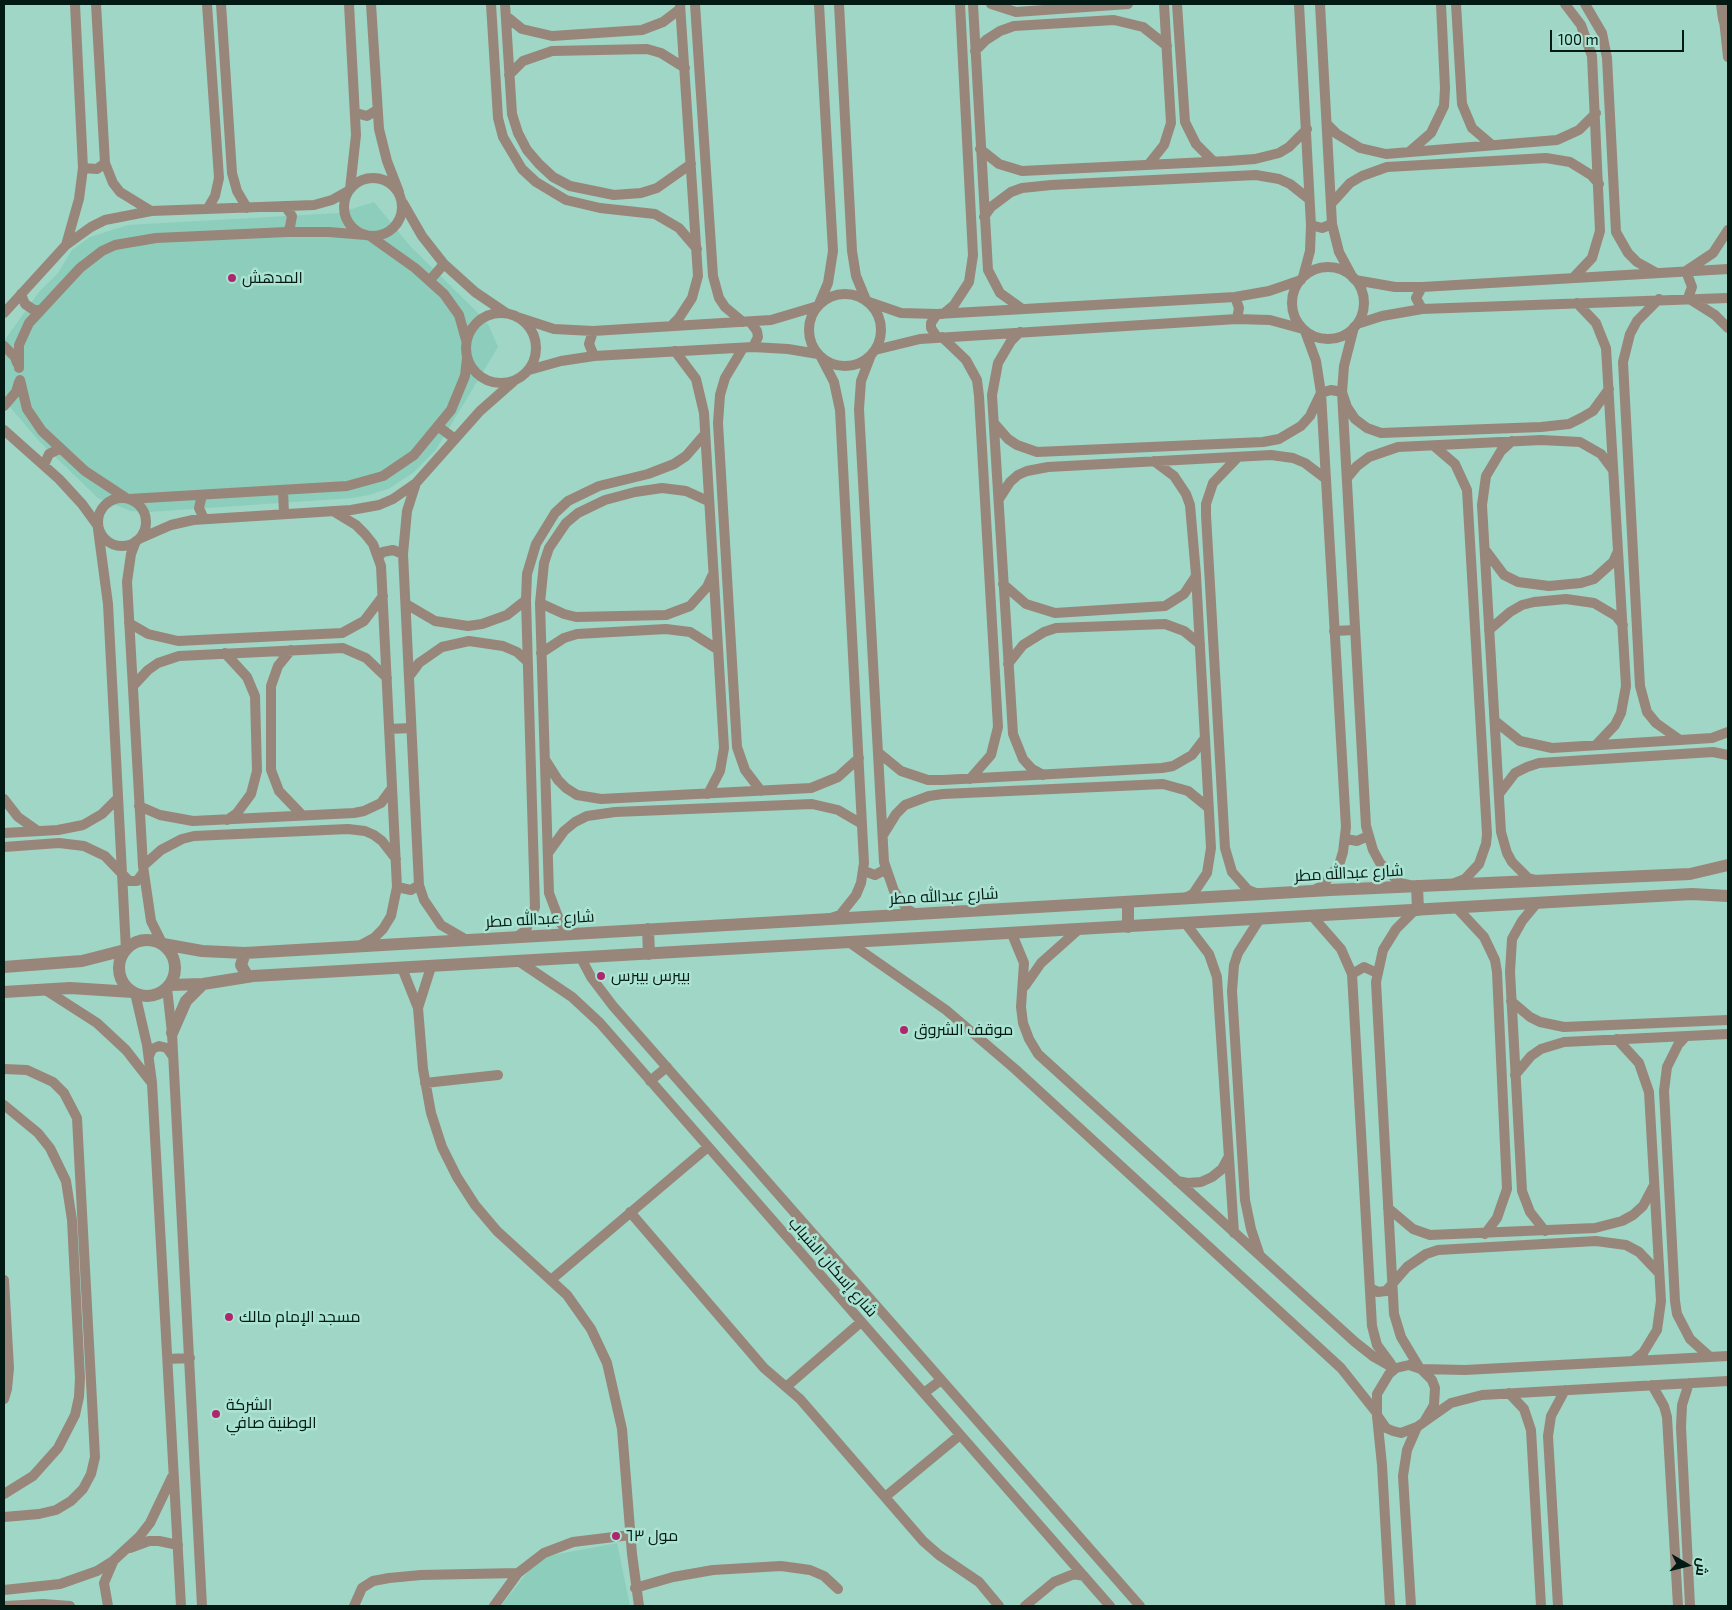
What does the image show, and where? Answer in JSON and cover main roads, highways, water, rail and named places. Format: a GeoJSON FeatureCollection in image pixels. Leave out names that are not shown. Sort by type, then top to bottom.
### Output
{"type":"FeatureCollection","features":[{"type":"Feature","properties":{"kind":"place","name":"المدهش"},"geometry":{"type":"Point","coordinates":[232,278]}},
{"type":"Feature","properties":{"kind":"place","name":"بيبرس بيبرس"},"geometry":{"type":"Point","coordinates":[601,976]}},
{"type":"Feature","properties":{"kind":"place","name":"موقف الشروق"},"geometry":{"type":"Point","coordinates":[904,1030]}},
{"type":"Feature","properties":{"kind":"place","name":"مسجد الإمام مالك"},"geometry":{"type":"Point","coordinates":[229,1317]}},
{"type":"Feature","properties":{"kind":"place","name":"الشركة الوطنية صافي"},"geometry":{"type":"Point","coordinates":[216,1414]}},
{"type":"Feature","properties":{"kind":"place","name":"مول ٦٣"},"geometry":{"type":"Point","coordinates":[616,1536]}}]}
